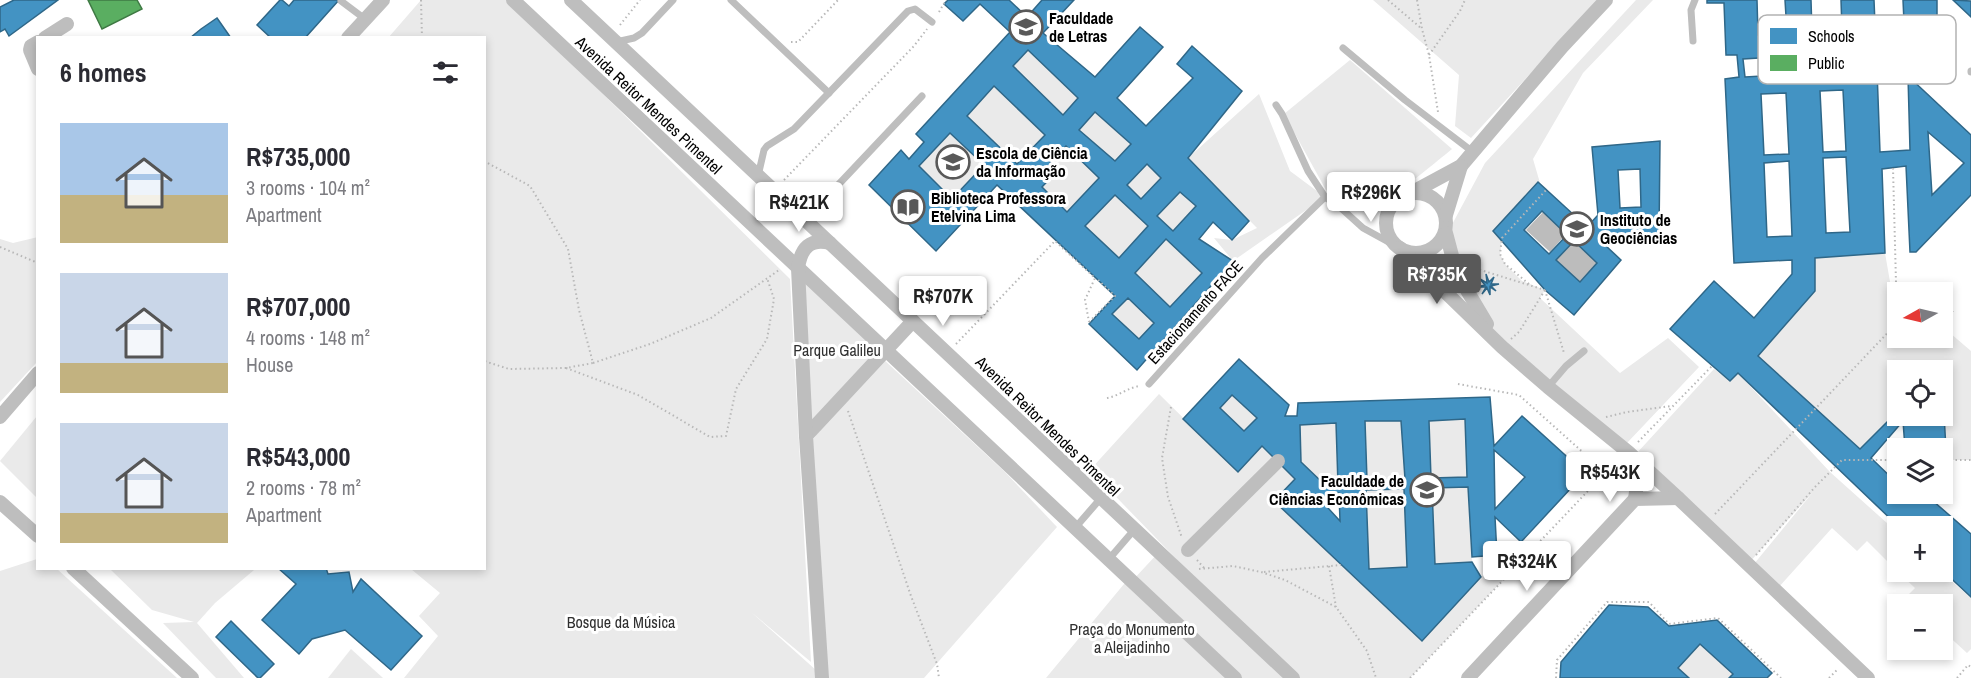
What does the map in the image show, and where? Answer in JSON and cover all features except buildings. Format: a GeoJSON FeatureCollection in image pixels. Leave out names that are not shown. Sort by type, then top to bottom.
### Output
{"type":"FeatureCollection","features":[{"type":"Feature","properties":{"kind":"street"},"geometry":{"type":"LineString","coordinates":[[350,36],[383,0]]}},
{"type":"Feature","properties":{"kind":"street","name":"Avenida Reitor Mendes Pimentel"},"geometry":{"type":"LineString","coordinates":[[513,0],[1235,678]]}},
{"type":"Feature","properties":{"kind":"street","name":"Avenida Reitor Mendes Pimentel"},"geometry":{"type":"LineString","coordinates":[[571,0],[1293,678]]}},
{"type":"Feature","properties":{"kind":"street"},"geometry":{"type":"LineString","coordinates":[[1606,0],[1562,47],[1461,166],[1394,202],[1389,210],[1386,227],[1397,247],[1499,343],[1588,421],[1628,452],[1868,678]]}},
{"type":"Feature","properties":{"kind":"street"},"geometry":{"type":"LineString","coordinates":[[48,36],[67,24]]}},
{"type":"Feature","properties":{"kind":"street"},"geometry":{"type":"LineString","coordinates":[[36,43],[31,46],[30,50],[36,64]]}},
{"type":"Feature","properties":{"kind":"street"},"geometry":{"type":"LineString","coordinates":[[1461,166],[1446,215],[1446,233],[1455,267],[1499,343]]}},
{"type":"Feature","properties":{"kind":"street"},"geometry":{"type":"LineString","coordinates":[[1411,193],[1420,192],[1429,195],[1442,207],[1446,215]]}},
{"type":"Feature","properties":{"kind":"street"},"geometry":{"type":"LineString","coordinates":[[1397,247],[1409,252],[1427,251],[1436,246],[1446,233]]}},
{"type":"Feature","properties":{"kind":"street"},"geometry":{"type":"LineString","coordinates":[[822,678],[795,264],[812,243],[822,241],[830,243]]}},
{"type":"Feature","properties":{"kind":"street"},"geometry":{"type":"LineString","coordinates":[[806,436],[913,321]]}},
{"type":"Feature","properties":{"kind":"street"},"geometry":{"type":"LineString","coordinates":[[0,417],[36,375]]}},
{"type":"Feature","properties":{"kind":"street"},"geometry":{"type":"LineString","coordinates":[[1188,550],[1278,462]]}},
{"type":"Feature","properties":{"kind":"street"},"geometry":{"type":"LineString","coordinates":[[1468,678],[1635,499],[1640,463]]}},
{"type":"Feature","properties":{"kind":"street"},"geometry":{"type":"LineString","coordinates":[[1635,499],[1678,498]]}},
{"type":"Feature","properties":{"kind":"street"},"geometry":{"type":"LineString","coordinates":[[0,502],[36,534]]}},
{"type":"Feature","properties":{"kind":"street"},"geometry":{"type":"LineString","coordinates":[[75,570],[192,678]]}},
{"type":"Feature","properties":{"kind":"lane"},"geometry":{"type":"LineString","coordinates":[[614,40],[634,38],[642,33],[673,0]]}},
{"type":"Feature","properties":{"kind":"lane"},"geometry":{"type":"LineString","coordinates":[[731,0],[830,93]]}},
{"type":"Feature","properties":{"kind":"lane"},"geometry":{"type":"LineString","coordinates":[[1693,41],[1691,10],[1695,0]]}},
{"type":"Feature","properties":{"kind":"lane"},"geometry":{"type":"LineString","coordinates":[[341,2],[365,19]]}},
{"type":"Feature","properties":{"kind":"lane"},"geometry":{"type":"LineString","coordinates":[[758,176],[767,146],[794,129],[908,11],[915,9],[932,22]]}},
{"type":"Feature","properties":{"kind":"lane"},"geometry":{"type":"LineString","coordinates":[[1343,48],[1405,100],[1473,152]]}},
{"type":"Feature","properties":{"kind":"lane"},"geometry":{"type":"LineString","coordinates":[[805,220],[921,96]]}},
{"type":"Feature","properties":{"kind":"lane"},"geometry":{"type":"LineString","coordinates":[[1276,105],[1308,171],[1325,197],[1363,228],[1397,247]]}},
{"type":"Feature","properties":{"kind":"lane"},"geometry":{"type":"LineString","coordinates":[[1325,197],[1342,204],[1366,207],[1394,202]]}},
{"type":"Feature","properties":{"kind":"lane","name":"Estacionamento FACE"},"geometry":{"type":"LineString","coordinates":[[1149,384],[1262,258],[1325,197]]}},
{"type":"Feature","properties":{"kind":"lane"},"geometry":{"type":"LineString","coordinates":[[1548,387],[1566,366],[1584,351]]}},
{"type":"Feature","properties":{"kind":"lane"},"geometry":{"type":"LineString","coordinates":[[1075,528],[1101,498]]}},
{"type":"Feature","properties":{"kind":"lane"},"geometry":{"type":"LineString","coordinates":[[1109,560],[1134,530]]}},
{"type":"Feature","properties":{"kind":"path"},"geometry":{"type":"LineString","coordinates":[[421,0],[422,36]]}},
{"type":"Feature","properties":{"kind":"path"},"geometry":{"type":"LineString","coordinates":[[614,40],[640,0]]}},
{"type":"Feature","properties":{"kind":"path"},"geometry":{"type":"LineString","coordinates":[[787,40],[798,42],[838,0]]}},
{"type":"Feature","properties":{"kind":"path"},"geometry":{"type":"LineString","coordinates":[[1388,0],[1422,29]]}},
{"type":"Feature","properties":{"kind":"path"},"geometry":{"type":"LineString","coordinates":[[1417,0],[1429,55],[1440,126]]}},
{"type":"Feature","properties":{"kind":"path"},"geometry":{"type":"LineString","coordinates":[[1429,55],[1460,11],[1465,0]]}},
{"type":"Feature","properties":{"kind":"path"},"geometry":{"type":"LineString","coordinates":[[774,190],[914,46]]}},
{"type":"Feature","properties":{"kind":"path"},"geometry":{"type":"LineString","coordinates":[[486,162],[530,186],[568,249],[579,310],[592,363]]}},
{"type":"Feature","properties":{"kind":"path"},"geometry":{"type":"LineString","coordinates":[[1893,168],[1896,282]]}},
{"type":"Feature","properties":{"kind":"path"},"geometry":{"type":"LineString","coordinates":[[1528,284],[1505,264],[1500,254],[1502,238],[1547,189]]}},
{"type":"Feature","properties":{"kind":"path"},"geometry":{"type":"LineString","coordinates":[[948,352],[1055,242],[1095,278],[1115,296],[1089,322],[1085,300],[1095,278]]}},
{"type":"Feature","properties":{"kind":"path"},"geometry":{"type":"LineString","coordinates":[[0,247],[36,262]]}},
{"type":"Feature","properties":{"kind":"path"},"geometry":{"type":"LineString","coordinates":[[486,361],[509,369],[566,368],[592,363],[650,344],[711,318],[767,278],[795,264]]}},
{"type":"Feature","properties":{"kind":"path"},"geometry":{"type":"LineString","coordinates":[[1471,267],[1545,290]]}},
{"type":"Feature","properties":{"kind":"path"},"geometry":{"type":"LineString","coordinates":[[566,368],[638,394],[710,437],[726,436],[736,389],[766,339],[774,298],[767,278]]}},
{"type":"Feature","properties":{"kind":"path"},"geometry":{"type":"LineString","coordinates":[[1499,343],[1519,332],[1545,290]]}},
{"type":"Feature","properties":{"kind":"path"},"geometry":{"type":"LineString","coordinates":[[1545,290],[1566,366]]}},
{"type":"Feature","properties":{"kind":"path"},"geometry":{"type":"LineString","coordinates":[[1705,524],[1887,333]]}},
{"type":"Feature","properties":{"kind":"path"},"geometry":{"type":"LineString","coordinates":[[1628,452],[1712,366]]}},
{"type":"Feature","properties":{"kind":"path"},"geometry":{"type":"LineString","coordinates":[[1107,398],[1117,396],[1134,386],[1149,384]]}},
{"type":"Feature","properties":{"kind":"path"},"geometry":{"type":"LineString","coordinates":[[1458,384],[1519,395],[1605,473]]}},
{"type":"Feature","properties":{"kind":"path"},"geometry":{"type":"LineString","coordinates":[[843,396],[911,596],[937,664],[939,678]]}},
{"type":"Feature","properties":{"kind":"path"},"geometry":{"type":"LineString","coordinates":[[1588,421],[1627,412],[1673,406]]}},
{"type":"Feature","properties":{"kind":"path"},"geometry":{"type":"LineString","coordinates":[[1171,407],[1162,458],[1168,497],[1188,550],[1205,569]]}},
{"type":"Feature","properties":{"kind":"path"},"geometry":{"type":"LineString","coordinates":[[1748,564],[1815,487],[1842,460],[1887,460]]}},
{"type":"Feature","properties":{"kind":"path"},"geometry":{"type":"LineString","coordinates":[[1953,460],[1971,460]]}},
{"type":"Feature","properties":{"kind":"path"},"geometry":{"type":"LineString","coordinates":[[1410,678],[1605,473],[1640,463]]}},
{"type":"Feature","properties":{"kind":"path"},"geometry":{"type":"LineString","coordinates":[[1261,572],[1341,565]]}},
{"type":"Feature","properties":{"kind":"path"},"geometry":{"type":"LineString","coordinates":[[1178,570],[1233,566],[1261,572],[1285,580],[1336,607]]}},
{"type":"Feature","properties":{"kind":"path"},"geometry":{"type":"LineString","coordinates":[[1329,566],[1336,607],[1367,651],[1376,678]]}},
{"type":"Feature","properties":{"kind":"path"},"geometry":{"type":"LineString","coordinates":[[1556,678],[1557,660],[1608,602],[1649,602],[1670,624],[1718,618],[1781,678]]}},
{"type":"Feature","properties":{"kind":"path"},"geometry":{"type":"LineString","coordinates":[[1957,678],[1968,665],[1971,667]]}},
{"type":"Feature","properties":{"kind":"green space","name":"Bosque da Música"},"geometry":{"type":"Polygon","coordinates":[[[421,0],[508,0],[790,279],[811,662],[751,612],[817,671],[815,678],[404,678],[438,636],[419,616],[440,593],[412,570],[486,570],[486,36],[390,36],[421,0]]]}},
{"type":"Feature","properties":{"kind":"green space"},"geometry":{"type":"Polygon","coordinates":[[[1373,0],[1598,0],[1471,138],[1455,126],[1459,75],[1373,0]]]}},
{"type":"Feature","properties":{"kind":"green space"},"geometry":{"type":"Polygon","coordinates":[[[1636,0],[1653,0],[1583,73],[1533,159],[1540,183],[1547,189],[1502,238],[1500,254],[1505,264],[1522,281],[1545,290],[1540,298],[1620,373],[1668,338],[1699,367],[1627,443],[1495,339],[1459,267],[1448,232],[1485,163],[1636,0]]]}},
{"type":"Feature","properties":{"kind":"green space"},"geometry":{"type":"Polygon","coordinates":[[[1028,50],[1078,98],[1063,115],[1013,66],[1028,50]]]}},
{"type":"Feature","properties":{"kind":"green space"},"geometry":{"type":"Polygon","coordinates":[[[1350,60],[1452,149],[1407,185],[1385,199],[1355,199],[1326,190],[1284,114],[1350,60]]]}},
{"type":"Feature","properties":{"kind":"green space"},"geometry":{"type":"Polygon","coordinates":[[[994,86],[1045,135],[1017,164],[967,116],[994,86]]]}},
{"type":"Feature","properties":{"kind":"green space"},"geometry":{"type":"Polygon","coordinates":[[[1259,94],[1290,171],[1325,197],[1233,261],[1214,238],[1232,240],[1257,228],[1188,158],[1259,94]]]}},
{"type":"Feature","properties":{"kind":"green space"},"geometry":{"type":"Polygon","coordinates":[[[1095,112],[1131,144],[1115,161],[1079,130],[1095,112]]]}},
{"type":"Feature","properties":{"kind":"green space"},"geometry":{"type":"Polygon","coordinates":[[[950,133],[984,165],[952,199],[919,166],[950,133]]]}},
{"type":"Feature","properties":{"kind":"green space"},"geometry":{"type":"Polygon","coordinates":[[[1066,146],[1099,178],[1067,212],[1042,187],[1058,170],[1050,162],[1066,146]]]}},
{"type":"Feature","properties":{"kind":"green space"},"geometry":{"type":"Polygon","coordinates":[[[1147,164],[1161,178],[1141,199],[1127,185],[1147,164]]]}},
{"type":"Feature","properties":{"kind":"green space"},"geometry":{"type":"Polygon","coordinates":[[[1180,192],[1196,206],[1173,231],[1157,216],[1180,192]]]}},
{"type":"Feature","properties":{"kind":"green space"},"geometry":{"type":"Polygon","coordinates":[[[1115,195],[1148,226],[1119,258],[1085,226],[1115,195]]]}},
{"type":"Feature","properties":{"kind":"green space"},"geometry":{"type":"Polygon","coordinates":[[[36,237],[36,363],[0,402],[0,239],[13,243],[36,237]]]}},
{"type":"Feature","properties":{"kind":"green space"},"geometry":{"type":"Polygon","coordinates":[[[1166,239],[1202,273],[1170,307],[1135,273],[1166,239]]]}},
{"type":"Feature","properties":{"kind":"green space"},"geometry":{"type":"Polygon","coordinates":[[[1885,253],[1890,282],[1887,282],[1887,348],[1953,348],[1953,336],[1971,351],[1971,460],[1953,460],[1953,438],[1945,438],[1945,426],[1953,426],[1953,360],[1887,360],[1887,421],[1860,449],[1758,356],[1815,291],[1815,258],[1885,253]]]}},
{"type":"Feature","properties":{"kind":"green space","name":"Parque Galileu"},"geometry":{"type":"Polygon","coordinates":[[[798,268],[886,350],[806,436],[798,268]]]}},
{"type":"Feature","properties":{"kind":"green space"},"geometry":{"type":"Polygon","coordinates":[[[1128,298],[1154,323],[1139,339],[1112,314],[1128,298]]]}},
{"type":"Feature","properties":{"kind":"green space"},"geometry":{"type":"Polygon","coordinates":[[[882,358],[1005,472],[1057,527],[924,678],[827,678],[810,443],[882,358]]]}},
{"type":"Feature","properties":{"kind":"green space"},"geometry":{"type":"Polygon","coordinates":[[[1714,369],[1730,381],[1738,373],[1830,472],[1887,523],[1887,561],[1867,541],[1857,551],[1832,528],[1778,588],[1754,564],[1813,492],[1748,564],[1636,454],[1714,369]]]}},
{"type":"Feature","properties":{"kind":"green space","name":"Praça do Monumento a Aleijadinho"},"geometry":{"type":"Polygon","coordinates":[[[1159,394],[1238,472],[1262,446],[1295,479],[1274,502],[1421,641],[1487,571],[1506,577],[1410,678],[1046,678],[1129,578],[1132,581],[1159,552],[1187,570],[1090,470],[1159,394]]]}},
{"type":"Feature","properties":{"kind":"green space"},"geometry":{"type":"Polygon","coordinates":[[[1232,395],[1257,418],[1244,431],[1220,408],[1232,395]]]}},
{"type":"Feature","properties":{"kind":"green space"},"geometry":{"type":"Polygon","coordinates":[[[36,417],[36,497],[0,461],[36,417]]]}},
{"type":"Feature","properties":{"kind":"green space"},"geometry":{"type":"Polygon","coordinates":[[[1465,419],[1467,477],[1431,478],[1429,421],[1465,419]]]}},
{"type":"Feature","properties":{"kind":"green space"},"geometry":{"type":"Polygon","coordinates":[[[1365,421],[1401,421],[1405,479],[1367,480],[1365,421]]]}},
{"type":"Feature","properties":{"kind":"green space"},"geometry":{"type":"Polygon","coordinates":[[[1336,423],[1338,485],[1325,485],[1301,462],[1300,425],[1336,423]]]}},
{"type":"Feature","properties":{"kind":"green space"},"geometry":{"type":"Polygon","coordinates":[[[1468,487],[1472,562],[1435,564],[1432,488],[1468,487]]]}},
{"type":"Feature","properties":{"kind":"green space"},"geometry":{"type":"Polygon","coordinates":[[[1404,489],[1407,567],[1369,569],[1366,490],[1404,489]]]}},
{"type":"Feature","properties":{"kind":"green space"},"geometry":{"type":"Polygon","coordinates":[[[36,559],[36,570],[58,570],[177,678],[0,678],[0,571],[36,559]]]}},
{"type":"Feature","properties":{"kind":"green space"},"geometry":{"type":"Polygon","coordinates":[[[111,570],[254,570],[215,603],[197,623],[244,678],[216,678],[163,623],[194,622],[152,610],[111,570]]]}},
{"type":"Feature","properties":{"kind":"green space"},"geometry":{"type":"Polygon","coordinates":[[[1909,582],[1953,582],[1971,598],[1971,649],[1967,653],[1953,640],[1953,594],[1909,594],[1915,588],[1909,582]]]}},
{"type":"Feature","properties":{"kind":"green space"},"geometry":{"type":"Polygon","coordinates":[[[1700,644],[1733,674],[1729,678],[1689,678],[1678,668],[1700,644]]]}},
{"type":"Feature","properties":{"kind":"green space"},"geometry":{"type":"Polygon","coordinates":[[[351,649],[383,678],[328,678],[351,649]]]}},
{"type":"Feature","properties":{"kind":"shaded area"},"geometry":{"type":"Polygon","coordinates":[[[1544,211],[1567,233],[1550,252],[1526,230],[1544,211]]]}},
{"type":"Feature","properties":{"kind":"shaded area"},"geometry":{"type":"Polygon","coordinates":[[[1574,241],[1597,263],[1580,282],[1556,260],[1574,241]]]}},
{"type":"Feature","properties":{"kind":"place","name":"Faculdade de Letras"},"geometry":{"type":"Point","coordinates":[1026,27]}},
{"type":"Feature","properties":{"kind":"place","name":"Escola de Ciência da Informação"},"geometry":{"type":"Point","coordinates":[953,162]}},
{"type":"Feature","properties":{"kind":"place","name":"Biblioteca Professora Etelvina Lima"},"geometry":{"type":"Point","coordinates":[908,207]}},
{"type":"Feature","properties":{"kind":"place","name":"Instituto de Geociências"},"geometry":{"type":"Point","coordinates":[1577,229]}},
{"type":"Feature","properties":{"kind":"place","name":"Faculdade de Ciências Econômicas"},"geometry":{"type":"Point","coordinates":[1427,490]}}]}
